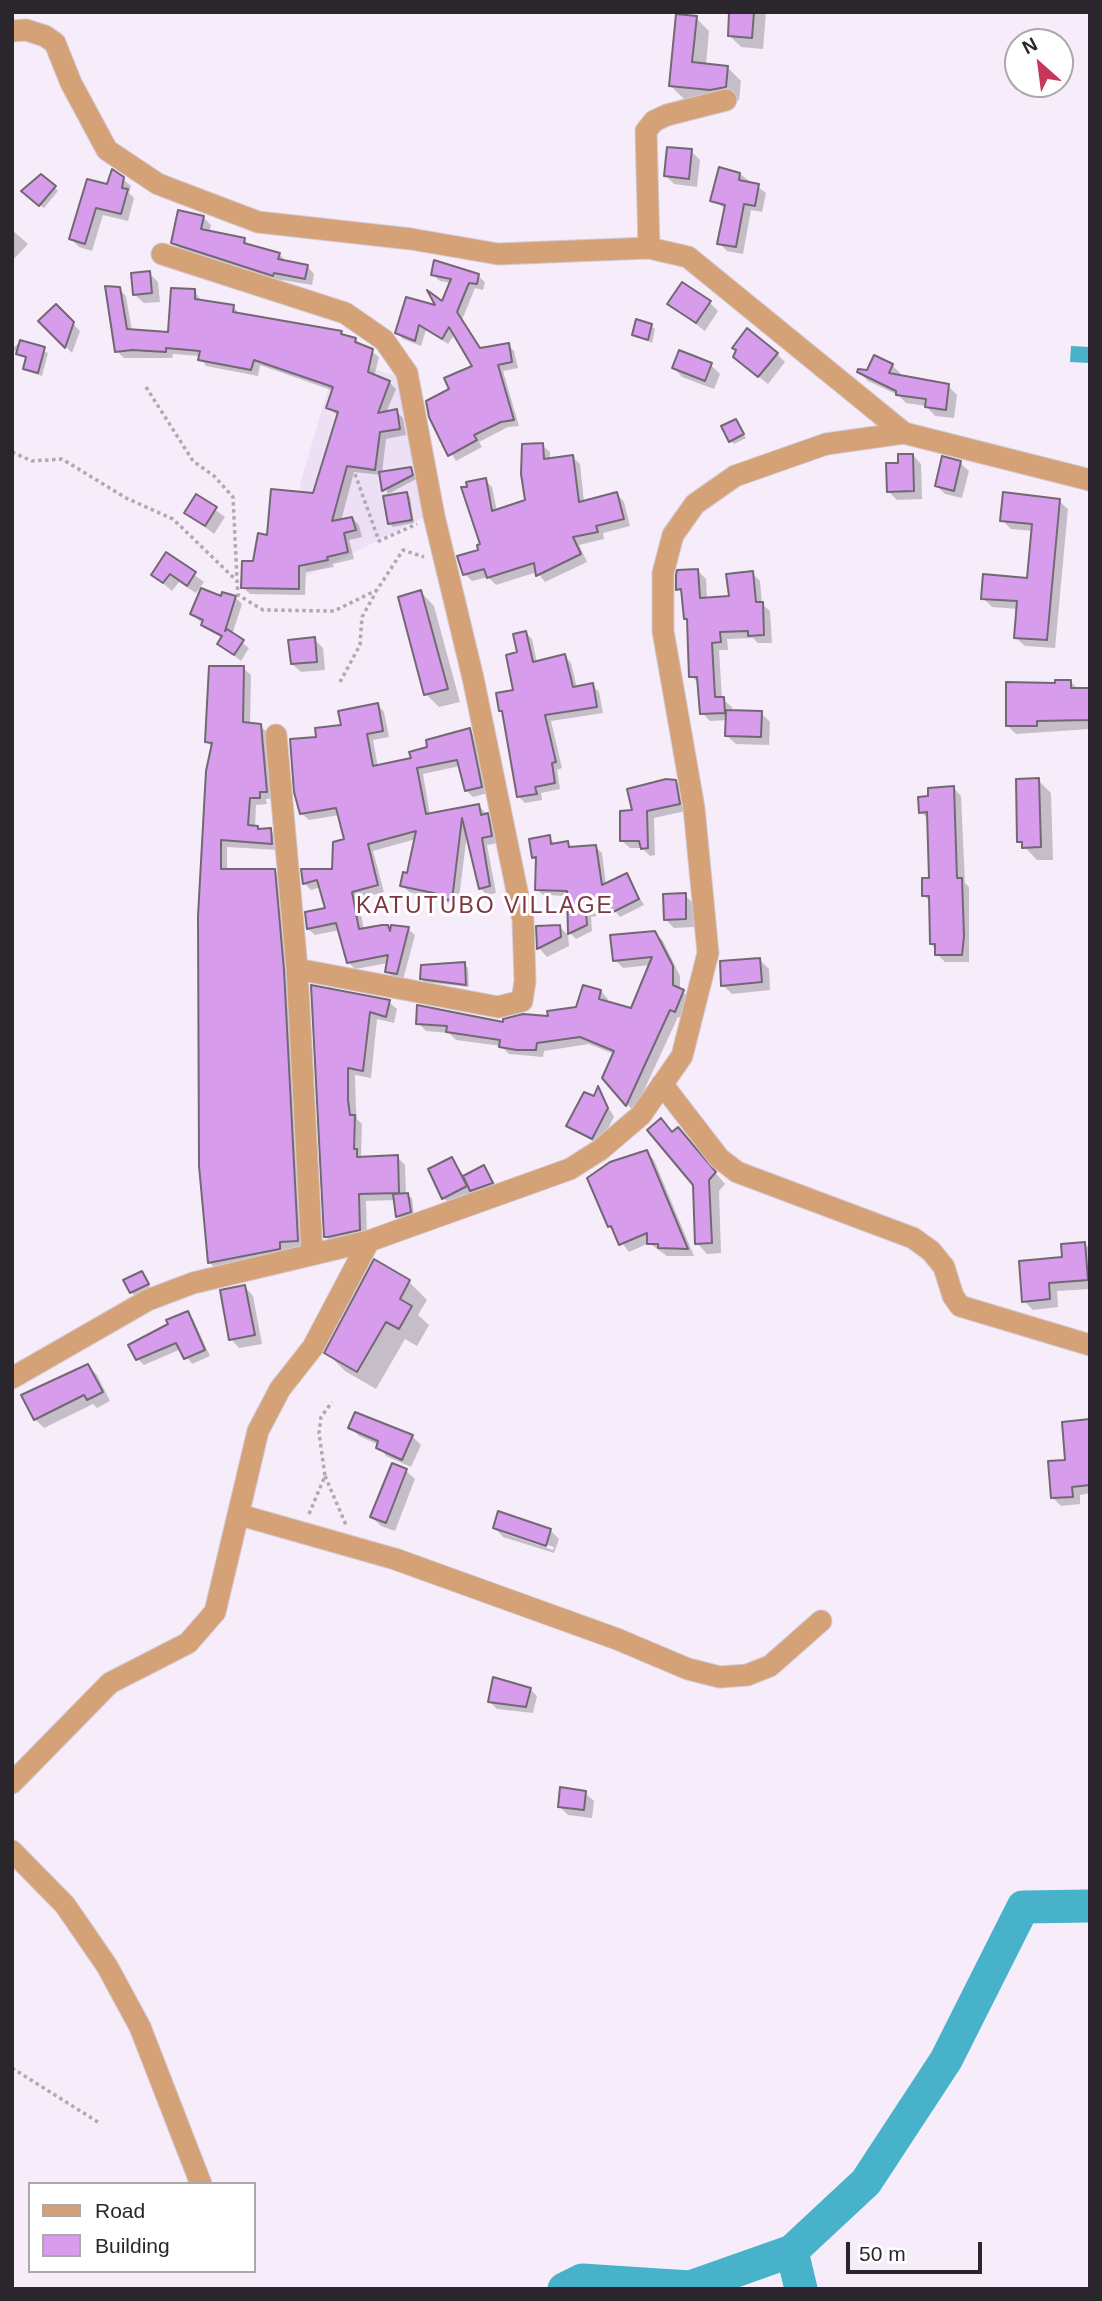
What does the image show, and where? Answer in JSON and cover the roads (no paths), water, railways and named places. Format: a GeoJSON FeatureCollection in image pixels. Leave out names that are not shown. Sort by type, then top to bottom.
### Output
{"type":"FeatureCollection","features":[{"type":"Feature","properties":{"kind":"street"},"geometry":{"type":"LineString","coordinates":[[12,31],[26,30],[55,43],[71,83],[107,150],[158,184],[258,222],[411,239],[498,254],[649,248],[688,257],[904,433]]}},
{"type":"Feature","properties":{"kind":"street"},"geometry":{"type":"LineString","coordinates":[[649,248],[646,131],[654,121],[667,115],[726,100]]}},
{"type":"Feature","properties":{"kind":"street"},"geometry":{"type":"LineString","coordinates":[[162,254],[345,313],[384,340],[407,373],[434,516],[473,678],[523,920],[525,981],[522,1001],[499,1007],[297,969]]}},
{"type":"Feature","properties":{"kind":"street"},"geometry":{"type":"LineString","coordinates":[[12,1378],[148,1300],[192,1283],[369,1241],[570,1169],[600,1150],[641,1115],[682,1056],[708,953],[694,808],[663,631],[663,573],[673,535],[695,504],[735,477],[826,444],[904,433],[1090,480]]}},
{"type":"Feature","properties":{"kind":"street"},"geometry":{"type":"LineString","coordinates":[[276,735],[297,969],[312,1253]]}},
{"type":"Feature","properties":{"kind":"street"},"geometry":{"type":"LineString","coordinates":[[662,1084],[719,1158],[737,1172],[913,1238],[932,1251],[944,1267],[953,1296],[961,1306],[1090,1345]]}},
{"type":"Feature","properties":{"kind":"street"},"geometry":{"type":"LineString","coordinates":[[12,1783],[110,1683],[188,1643],[215,1612],[258,1432],[280,1389],[313,1347],[369,1241]]}},
{"type":"Feature","properties":{"kind":"street"},"geometry":{"type":"LineString","coordinates":[[240,1515],[355,1546],[617,1639],[688,1668],[720,1677],[747,1675],[769,1666],[821,1621]]}},
{"type":"Feature","properties":{"kind":"street"},"geometry":{"type":"LineString","coordinates":[[12,1851],[65,1905],[114,1978],[140,2027],[200,2182]]}},
{"type":"Feature","properties":{"kind":"water"},"geometry":{"type":"Polygon","coordinates":[[[1071,346],[1090,347],[1090,363],[1070,362],[1071,346]]]}},
{"type":"Feature","properties":{"kind":"waterway"},"geometry":{"type":"LineString","coordinates":[[564,2289],[582,2280],[690,2287],[792,2251],[866,2182],[946,2060],[1023,1907],[1090,1906]]}},
{"type":"Feature","properties":{"kind":"waterway"},"geometry":{"type":"LineString","coordinates":[[792,2251],[801,2289]]}},
{"type":"Feature","properties":{"kind":"district","name":"KATUTUBO VILLAGE"},"geometry":{"type":"Point","coordinates":[485,907]}}]}
